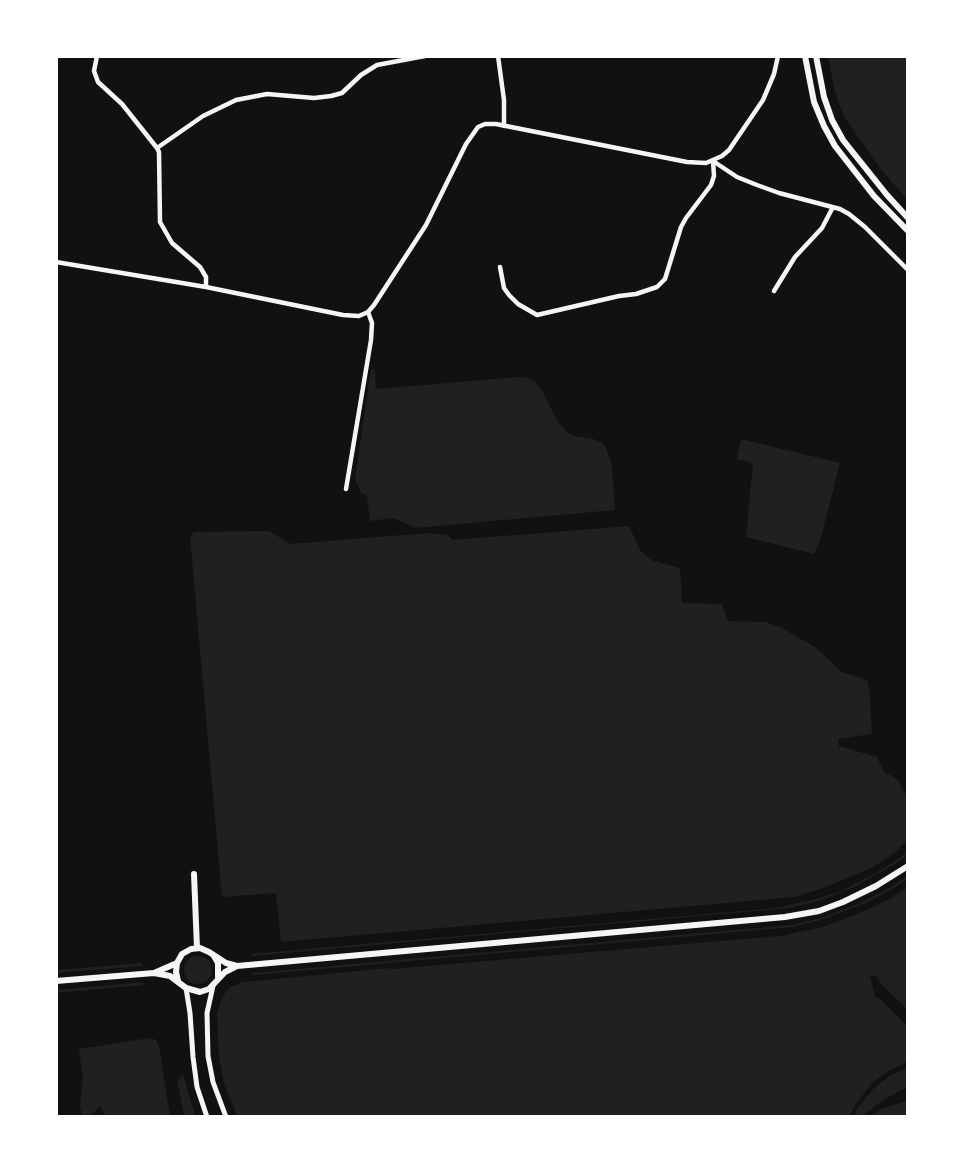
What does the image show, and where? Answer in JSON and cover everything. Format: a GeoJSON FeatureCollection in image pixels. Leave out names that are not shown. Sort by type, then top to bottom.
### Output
{"type":"FeatureCollection","features":[{"type":"Feature","properties":{"kind":"main road"},"geometry":{"type":"LineString","coordinates":[[805,56],[814,102],[835,146],[874,196],[908,231]]}},
{"type":"Feature","properties":{"kind":"main road"},"geometry":{"type":"LineString","coordinates":[[816,56],[824,97],[832,120],[843,140],[908,218]]}},
{"type":"Feature","properties":{"kind":"main road"},"geometry":{"type":"LineString","coordinates":[[154,973],[177,963],[186,951],[197,948],[209,952],[226,963],[237,966],[785,918],[819,911],[842,902],[876,886],[908,866]]}},
{"type":"Feature","properties":{"kind":"main road"},"geometry":{"type":"LineString","coordinates":[[194,874],[197,948]]}},
{"type":"Feature","properties":{"kind":"main road"},"geometry":{"type":"LineString","coordinates":[[213,955],[218,963],[218,978]]}},
{"type":"Feature","properties":{"kind":"main road"},"geometry":{"type":"LineString","coordinates":[[177,963],[176,972],[179,981]]}},
{"type":"Feature","properties":{"kind":"main road"},"geometry":{"type":"LineString","coordinates":[[56,982],[154,973],[170,976],[186,988],[200,992],[213,986],[225,972],[237,966]]}},
{"type":"Feature","properties":{"kind":"street"},"geometry":{"type":"LineString","coordinates":[[98,56],[94,71],[98,82],[122,104],[159,152],[160,222],[172,243],[200,267],[206,277],[206,287]]}},
{"type":"Feature","properties":{"kind":"street"},"geometry":{"type":"LineString","coordinates":[[157,148],[203,116],[236,100],[267,94],[314,98],[337,95],[349,87],[360,75],[377,66],[425,56]]}},
{"type":"Feature","properties":{"kind":"street"},"geometry":{"type":"LineString","coordinates":[[498,56],[504,100],[504,126]]}},
{"type":"Feature","properties":{"kind":"street"},"geometry":{"type":"LineString","coordinates":[[56,262],[206,287],[350,316],[359,316],[368,312],[374,305],[426,225],[471,135],[478,127],[485,124],[504,126],[687,162],[713,161],[729,150],[763,100],[774,74],[778,56]]}},
{"type":"Feature","properties":{"kind":"street"},"geometry":{"type":"LineString","coordinates":[[713,161],[756,185],[833,207],[849,214],[865,227],[908,270]]}},
{"type":"Feature","properties":{"kind":"street"},"geometry":{"type":"LineString","coordinates":[[500,267],[504,288],[509,295],[523,308],[537,315],[619,296],[636,294],[657,287],[665,279],[681,227],[711,185],[714,176],[713,161]]}},
{"type":"Feature","properties":{"kind":"street"},"geometry":{"type":"LineString","coordinates":[[774,291],[794,257],[822,228],[833,207]]}},
{"type":"Feature","properties":{"kind":"street"},"geometry":{"type":"LineString","coordinates":[[346,489],[371,340],[372,323],[368,312]]}},
{"type":"Feature","properties":{"kind":"street"},"geometry":{"type":"LineString","coordinates":[[213,986],[207,1013],[208,1056],[213,1082],[226,1117]]}},
{"type":"Feature","properties":{"kind":"street"},"geometry":{"type":"LineString","coordinates":[[186,988],[197,1087],[207,1117]]}},
{"type":"Feature","properties":{"kind":"shaded area"},"geometry":{"type":"Polygon","coordinates":[[[828,56],[908,56],[908,201],[880,168],[845,118],[835,93],[828,56]]]}},
{"type":"Feature","properties":{"kind":"shaded area"},"geometry":{"type":"Polygon","coordinates":[[[371,369],[375,370],[376,389],[518,377],[527,378],[535,382],[542,391],[558,422],[566,431],[574,436],[593,439],[603,443],[612,466],[615,510],[415,528],[393,518],[370,521],[367,496],[361,493],[355,479],[371,369]]]}},
{"type":"Feature","properties":{"kind":"shaded area"},"geometry":{"type":"Polygon","coordinates":[[[741,439],[840,463],[820,541],[814,554],[746,537],[753,463],[737,459],[741,439]]]}},
{"type":"Feature","properties":{"kind":"shaded area"},"geometry":{"type":"Polygon","coordinates":[[[629,526],[640,550],[651,560],[680,568],[682,603],[722,604],[728,621],[765,622],[780,627],[815,647],[842,672],[867,680],[870,695],[872,734],[838,739],[839,746],[877,757],[884,772],[899,782],[908,799],[908,840],[892,855],[871,868],[826,887],[795,897],[281,942],[276,893],[222,897],[190,537],[194,532],[269,531],[291,544],[429,533],[448,535],[453,540],[629,526]]]}},
{"type":"Feature","properties":{"kind":"shaded area"},"geometry":{"type":"Polygon","coordinates":[[[908,852],[908,855],[895,864],[854,887],[822,900],[789,908],[251,956],[251,954],[777,908],[842,891],[883,869],[908,852]]]}},
{"type":"Feature","properties":{"kind":"shaded area"},"geometry":{"type":"Polygon","coordinates":[[[908,876],[908,879],[894,888],[866,903],[821,920],[792,927],[253,975],[253,973],[792,925],[821,918],[856,905],[908,876]]]}},
{"type":"Feature","properties":{"kind":"shaded area"},"geometry":{"type":"Polygon","coordinates":[[[908,887],[908,1010],[882,985],[876,976],[870,976],[875,996],[908,1027],[908,1061],[887,1072],[872,1083],[849,1117],[238,1117],[225,1087],[219,1058],[217,1014],[226,991],[243,982],[780,936],[819,928],[853,916],[888,900],[908,887]]]}},
{"type":"Feature","properties":{"kind":"shaded area"},"geometry":{"type":"Polygon","coordinates":[[[198,956],[208,960],[212,970],[208,980],[198,984],[188,980],[184,970],[188,960],[198,956]]]}},
{"type":"Feature","properties":{"kind":"shaded area"},"geometry":{"type":"Polygon","coordinates":[[[142,963],[143,966],[56,973],[56,970],[142,963]]]}},
{"type":"Feature","properties":{"kind":"shaded area"},"geometry":{"type":"Polygon","coordinates":[[[143,982],[143,985],[56,993],[56,990],[143,982]]]}},
{"type":"Feature","properties":{"kind":"shaded area"},"geometry":{"type":"Polygon","coordinates":[[[150,1038],[156,1040],[159,1046],[170,1117],[106,1117],[100,1106],[92,1114],[92,1117],[82,1117],[80,1106],[83,1079],[79,1049],[150,1038]]]}},
{"type":"Feature","properties":{"kind":"shaded area"},"geometry":{"type":"Polygon","coordinates":[[[908,1068],[907,1087],[883,1100],[861,1117],[855,1117],[856,1110],[874,1088],[891,1075],[908,1068]]]}},
{"type":"Feature","properties":{"kind":"shaded area"},"geometry":{"type":"Polygon","coordinates":[[[183,1074],[196,1117],[184,1117],[178,1084],[178,1080],[183,1074]]]}},
{"type":"Feature","properties":{"kind":"shaded area"},"geometry":{"type":"Polygon","coordinates":[[[908,1101],[908,1117],[869,1117],[881,1109],[908,1101]]]}}]}
